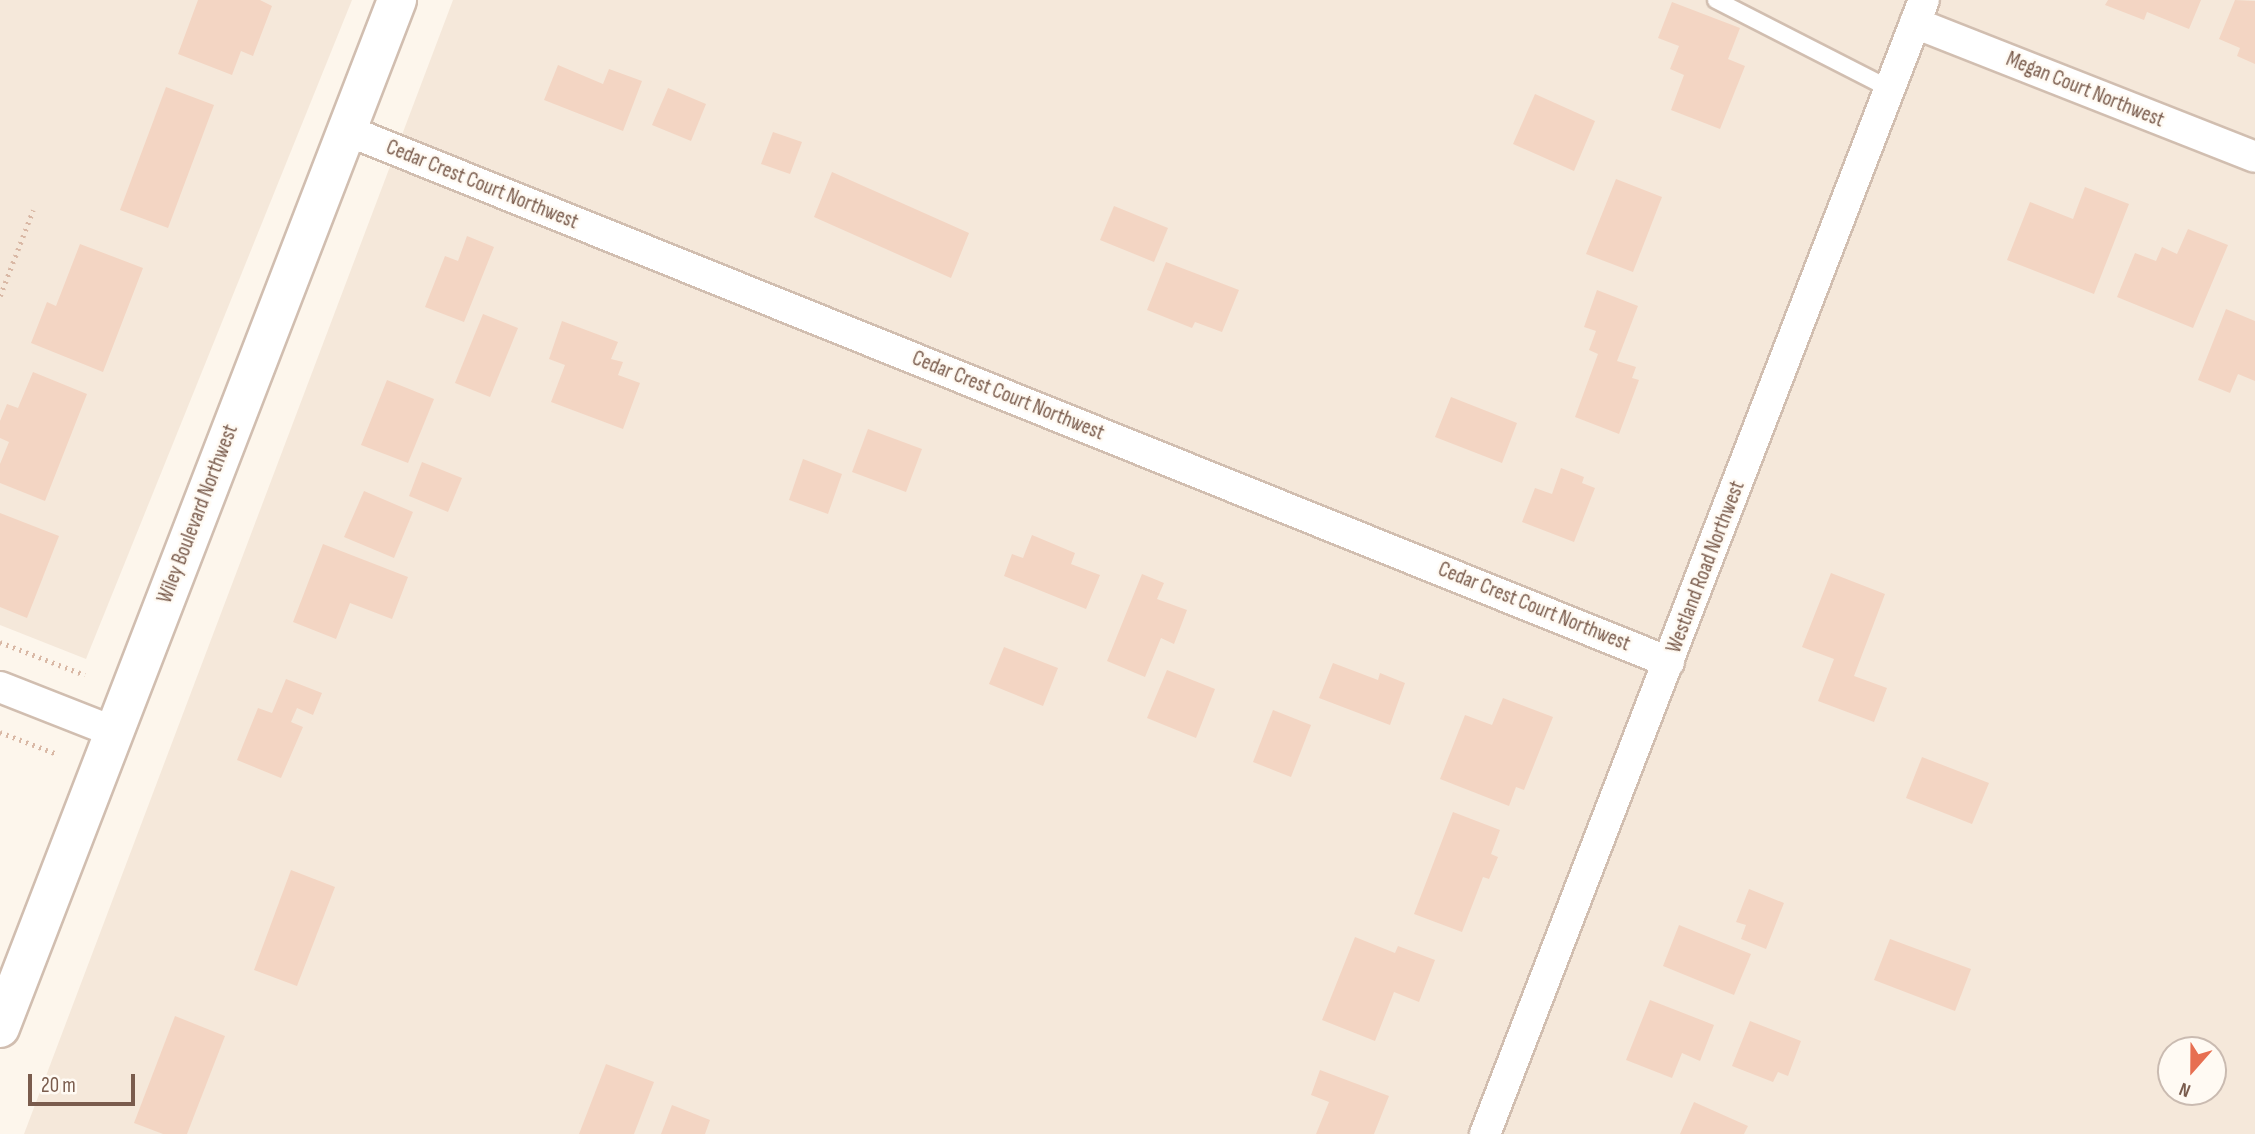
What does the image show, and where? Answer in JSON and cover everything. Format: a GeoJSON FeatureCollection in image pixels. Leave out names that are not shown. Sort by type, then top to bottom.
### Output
{"type":"FeatureCollection","features":[{"type":"Feature","properties":{"kind":"street","name":"Wiley Boulevard Northwest"},"geometry":{"type":"LineString","coordinates":[[0,1028],[397,0]]}},
{"type":"Feature","properties":{"kind":"street","name":"Westland Road Northwest"},"geometry":{"type":"LineString","coordinates":[[1485,1134],[1920,11]]}},
{"type":"Feature","properties":{"kind":"street","name":"Megan Court Northwest"},"geometry":{"type":"LineString","coordinates":[[1920,11],[2255,157]]}},
{"type":"Feature","properties":{"kind":"street","name":"Cedar Crest Court Northwest"},"geometry":{"type":"LineString","coordinates":[[346,130],[1669,662]]}},
{"type":"Feature","properties":{"kind":"street"},"geometry":{"type":"LineString","coordinates":[[0,687],[114,733]]}},
{"type":"Feature","properties":{"kind":"lane"},"geometry":{"type":"LineString","coordinates":[[1716,0],[1890,89]]}},
{"type":"Feature","properties":{"kind":"path"},"geometry":{"type":"LineString","coordinates":[[0,296],[33,211]]}},
{"type":"Feature","properties":{"kind":"path"},"geometry":{"type":"LineString","coordinates":[[0,642],[85,675]]}},
{"type":"Feature","properties":{"kind":"path"},"geometry":{"type":"LineString","coordinates":[[0,732],[58,754]]}},
{"type":"Feature","properties":{"kind":"shaded area"},"geometry":{"type":"Polygon","coordinates":[[[0,0],[352,0],[86,659],[0,625],[0,0]]]}},
{"type":"Feature","properties":{"kind":"shaded area"},"geometry":{"type":"Polygon","coordinates":[[[453,0],[2255,0],[2255,1134],[24,1134],[453,0]]]}},
{"type":"Feature","properties":{"kind":"building"},"geometry":{"type":"Polygon","coordinates":[[[198,0],[260,0],[272,6],[253,56],[241,51],[232,75],[178,54],[198,0]]]}},
{"type":"Feature","properties":{"kind":"building"},"geometry":{"type":"Polygon","coordinates":[[[2108,0],[2201,0],[2189,29],[2147,12],[2144,20],[2105,5],[2108,0]]]}},
{"type":"Feature","properties":{"kind":"building"},"geometry":{"type":"Polygon","coordinates":[[[2235,0],[2255,1],[2255,64],[2237,56],[2240,48],[2219,39],[2235,0]]]}},
{"type":"Feature","properties":{"kind":"building"},"geometry":{"type":"Polygon","coordinates":[[[1672,2],[1740,28],[1728,59],[1745,66],[1720,129],[1671,110],[1684,75],[1670,69],[1679,46],[1658,38],[1672,2]]]}},
{"type":"Feature","properties":{"kind":"building"},"geometry":{"type":"Polygon","coordinates":[[[558,65],[603,84],[609,69],[642,81],[623,131],[544,100],[558,65]]]}},
{"type":"Feature","properties":{"kind":"building"},"geometry":{"type":"Polygon","coordinates":[[[166,87],[214,105],[168,228],[120,210],[166,87]]]}},
{"type":"Feature","properties":{"kind":"building"},"geometry":{"type":"Polygon","coordinates":[[[668,88],[706,104],[691,141],[652,125],[668,88]]]}},
{"type":"Feature","properties":{"kind":"building"},"geometry":{"type":"Polygon","coordinates":[[[1535,94],[1595,121],[1574,171],[1513,144],[1535,94]]]}},
{"type":"Feature","properties":{"kind":"building"},"geometry":{"type":"Polygon","coordinates":[[[773,132],[802,142],[790,174],[761,164],[773,132]]]}},
{"type":"Feature","properties":{"kind":"building"},"geometry":{"type":"Polygon","coordinates":[[[832,172],[969,233],[951,278],[814,217],[832,172]]]}},
{"type":"Feature","properties":{"kind":"building"},"geometry":{"type":"Polygon","coordinates":[[[1616,179],[1662,197],[1633,272],[1586,254],[1616,179]]]}},
{"type":"Feature","properties":{"kind":"building"},"geometry":{"type":"Polygon","coordinates":[[[2085,187],[2129,204],[2094,294],[2007,260],[2030,202],[2073,219],[2085,187]]]}},
{"type":"Feature","properties":{"kind":"building"},"geometry":{"type":"Polygon","coordinates":[[[1114,206],[1168,228],[1154,262],[1100,240],[1114,206]]]}},
{"type":"Feature","properties":{"kind":"building"},"geometry":{"type":"Polygon","coordinates":[[[2188,229],[2228,245],[2193,328],[2117,297],[2135,253],[2156,261],[2162,247],[2177,254],[2188,229]]]}},
{"type":"Feature","properties":{"kind":"building"},"geometry":{"type":"Polygon","coordinates":[[[467,236],[494,247],[464,322],[425,307],[445,256],[458,261],[467,236]]]}},
{"type":"Feature","properties":{"kind":"building"},"geometry":{"type":"Polygon","coordinates":[[[80,244],[143,268],[103,372],[31,343],[47,302],[56,306],[80,244]]]}},
{"type":"Feature","properties":{"kind":"building"},"geometry":{"type":"Polygon","coordinates":[[[1166,262],[1239,290],[1222,332],[1195,322],[1192,328],[1147,310],[1166,262]]]}},
{"type":"Feature","properties":{"kind":"building"},"geometry":{"type":"Polygon","coordinates":[[[1597,290],[1638,306],[1617,361],[1636,367],[1632,378],[1639,380],[1619,434],[1575,417],[1598,354],[1589,350],[1596,331],[1584,327],[1597,290]]]}},
{"type":"Feature","properties":{"kind":"building"},"geometry":{"type":"Polygon","coordinates":[[[2226,309],[2255,321],[2255,381],[2238,374],[2230,393],[2198,380],[2226,309]]]}},
{"type":"Feature","properties":{"kind":"building"},"geometry":{"type":"Polygon","coordinates":[[[483,314],[518,328],[490,397],[455,383],[483,314]]]}},
{"type":"Feature","properties":{"kind":"building"},"geometry":{"type":"Polygon","coordinates":[[[562,321],[618,342],[611,359],[623,362],[618,375],[640,383],[623,429],[551,402],[565,365],[549,359],[562,321]]]}},
{"type":"Feature","properties":{"kind":"building"},"geometry":{"type":"Polygon","coordinates":[[[33,372],[87,394],[45,501],[0,483],[0,464],[9,442],[0,438],[0,421],[7,404],[18,408],[33,372]]]}},
{"type":"Feature","properties":{"kind":"building"},"geometry":{"type":"Polygon","coordinates":[[[387,380],[434,399],[408,463],[361,445],[387,380]]]}},
{"type":"Feature","properties":{"kind":"building"},"geometry":{"type":"Polygon","coordinates":[[[1451,397],[1517,423],[1502,463],[1435,437],[1451,397]]]}},
{"type":"Feature","properties":{"kind":"building"},"geometry":{"type":"Polygon","coordinates":[[[868,429],[922,449],[906,492],[852,472],[868,429]]]}},
{"type":"Feature","properties":{"kind":"building"},"geometry":{"type":"Polygon","coordinates":[[[803,459],[842,474],[828,514],[789,500],[803,459]]]}},
{"type":"Feature","properties":{"kind":"building"},"geometry":{"type":"Polygon","coordinates":[[[422,462],[462,478],[448,512],[409,496],[422,462]]]}},
{"type":"Feature","properties":{"kind":"building"},"geometry":{"type":"Polygon","coordinates":[[[1561,468],[1584,477],[1582,483],[1595,488],[1574,542],[1522,522],[1535,488],[1552,494],[1561,468]]]}},
{"type":"Feature","properties":{"kind":"building"},"geometry":{"type":"Polygon","coordinates":[[[364,491],[413,512],[394,558],[344,537],[364,491]]]}},
{"type":"Feature","properties":{"kind":"building"},"geometry":{"type":"Polygon","coordinates":[[[0,513],[59,536],[27,618],[0,607],[0,513]]]}},
{"type":"Feature","properties":{"kind":"building"},"geometry":{"type":"Polygon","coordinates":[[[1032,535],[1075,553],[1071,564],[1100,575],[1086,609],[1004,576],[1012,554],[1023,558],[1032,535]]]}},
{"type":"Feature","properties":{"kind":"building"},"geometry":{"type":"Polygon","coordinates":[[[323,544],[408,577],[392,619],[350,603],[336,639],[293,622],[323,544]]]}},
{"type":"Feature","properties":{"kind":"building"},"geometry":{"type":"Polygon","coordinates":[[[1831,573],[1885,594],[1854,676],[1887,688],[1874,722],[1818,701],[1834,659],[1802,647],[1831,573]]]}},
{"type":"Feature","properties":{"kind":"building"},"geometry":{"type":"Polygon","coordinates":[[[1142,574],[1164,583],[1157,599],[1187,610],[1174,644],[1161,638],[1145,677],[1107,661],[1142,574]]]}},
{"type":"Feature","properties":{"kind":"building"},"geometry":{"type":"Polygon","coordinates":[[[1004,647],[1058,668],[1043,706],[989,684],[1004,647]]]}},
{"type":"Feature","properties":{"kind":"building"},"geometry":{"type":"Polygon","coordinates":[[[1333,663],[1378,680],[1380,673],[1405,683],[1390,725],[1319,698],[1333,663]]]}},
{"type":"Feature","properties":{"kind":"building"},"geometry":{"type":"Polygon","coordinates":[[[1167,670],[1215,689],[1196,738],[1147,718],[1167,670]]]}},
{"type":"Feature","properties":{"kind":"building"},"geometry":{"type":"Polygon","coordinates":[[[286,679],[322,693],[313,715],[297,708],[291,722],[303,727],[281,778],[237,760],[258,708],[272,713],[286,679]]]}},
{"type":"Feature","properties":{"kind":"building"},"geometry":{"type":"Polygon","coordinates":[[[1503,698],[1553,717],[1524,790],[1516,787],[1509,806],[1440,779],[1465,715],[1492,725],[1503,698]]]}},
{"type":"Feature","properties":{"kind":"building"},"geometry":{"type":"Polygon","coordinates":[[[1273,710],[1311,725],[1291,777],[1253,762],[1273,710]]]}},
{"type":"Feature","properties":{"kind":"building"},"geometry":{"type":"Polygon","coordinates":[[[1922,757],[1989,783],[1972,824],[1906,798],[1922,757]]]}},
{"type":"Feature","properties":{"kind":"building"},"geometry":{"type":"Polygon","coordinates":[[[1453,812],[1500,830],[1491,854],[1498,857],[1489,879],[1483,877],[1462,932],[1414,914],[1453,812]]]}},
{"type":"Feature","properties":{"kind":"building"},"geometry":{"type":"Polygon","coordinates":[[[291,870],[335,887],[297,986],[254,970],[291,870]]]}},
{"type":"Feature","properties":{"kind":"building"},"geometry":{"type":"Polygon","coordinates":[[[1749,889],[1784,903],[1766,949],[1741,939],[1746,925],[1736,922],[1749,889]]]}},
{"type":"Feature","properties":{"kind":"building"},"geometry":{"type":"Polygon","coordinates":[[[1679,925],[1751,954],[1734,995],[1663,966],[1679,925]]]}},
{"type":"Feature","properties":{"kind":"building"},"geometry":{"type":"Polygon","coordinates":[[[1355,937],[1395,953],[1398,946],[1435,960],[1419,1002],[1394,992],[1375,1041],[1322,1020],[1355,937]]]}},
{"type":"Feature","properties":{"kind":"building"},"geometry":{"type":"Polygon","coordinates":[[[1890,939],[1971,969],[1955,1011],[1874,980],[1890,939]]]}},
{"type":"Feature","properties":{"kind":"building"},"geometry":{"type":"Polygon","coordinates":[[[1650,1000],[1714,1025],[1700,1061],[1682,1053],[1672,1078],[1626,1060],[1650,1000]]]}},
{"type":"Feature","properties":{"kind":"building"},"geometry":{"type":"Polygon","coordinates":[[[175,1016],[225,1036],[187,1134],[163,1134],[134,1123],[175,1016]]]}},
{"type":"Feature","properties":{"kind":"building"},"geometry":{"type":"Polygon","coordinates":[[[1750,1021],[1801,1041],[1788,1076],[1778,1072],[1773,1082],[1732,1066],[1750,1021]]]}},
{"type":"Feature","properties":{"kind":"building"},"geometry":{"type":"Polygon","coordinates":[[[606,1064],[654,1082],[634,1134],[579,1134],[606,1064]]]}},
{"type":"Feature","properties":{"kind":"building"},"geometry":{"type":"Polygon","coordinates":[[[1320,1070],[1389,1096],[1374,1134],[1316,1134],[1329,1102],[1311,1095],[1320,1070]]]}},
{"type":"Feature","properties":{"kind":"building"},"geometry":{"type":"Polygon","coordinates":[[[1694,1102],[1748,1126],[1744,1134],[1680,1134],[1694,1102]]]}},
{"type":"Feature","properties":{"kind":"building"},"geometry":{"type":"Polygon","coordinates":[[[672,1105],[710,1120],[705,1134],[661,1134],[672,1105]]]}}]}
